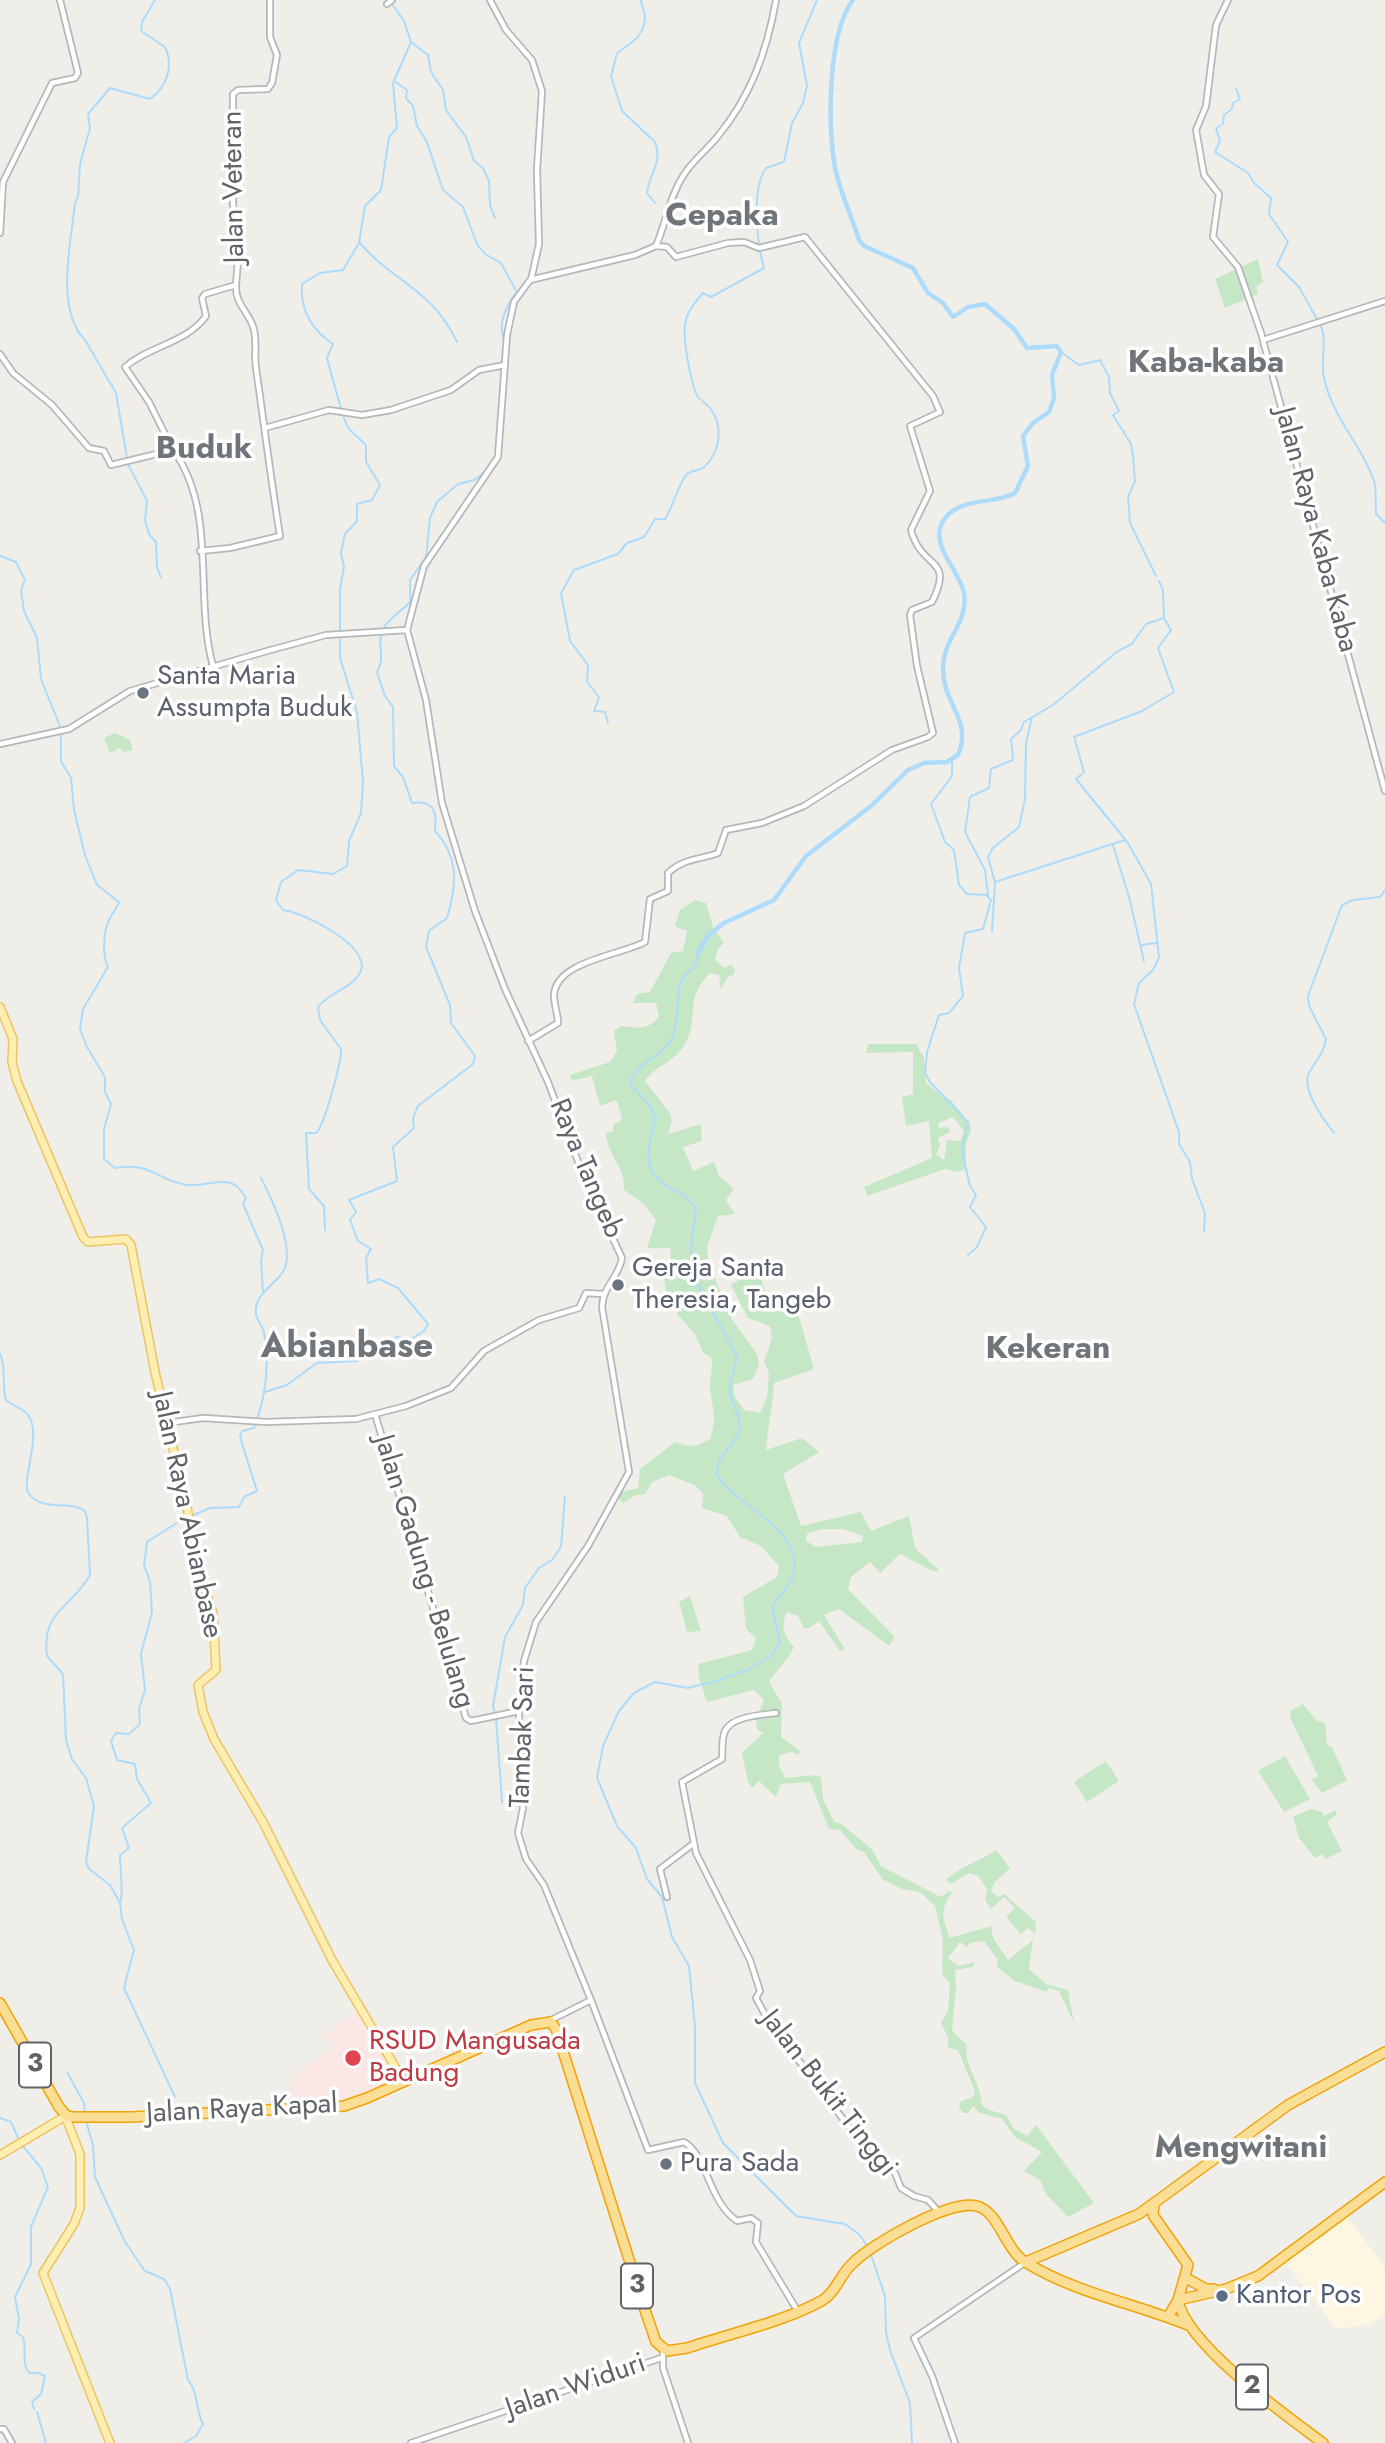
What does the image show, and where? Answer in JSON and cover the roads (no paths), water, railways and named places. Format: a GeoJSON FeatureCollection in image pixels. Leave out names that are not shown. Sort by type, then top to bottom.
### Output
{"type":"FeatureCollection","features":[{"type":"Feature","properties":{"kind":"highway","name":"3"},"geometry":{"type":"LineString","coordinates":[[0,2003],[65,2116]]}},
{"type":"Feature","properties":{"kind":"highway","name":"Jalan Raya Kapal"},"geometry":{"type":"LineString","coordinates":[[65,2116],[338,2106],[404,2082],[528,2026],[549,2021]]}},
{"type":"Feature","properties":{"kind":"highway","name":"3"},"geometry":{"type":"LineString","coordinates":[[549,2021],[556,2029],[646,2313],[662,2354]]}},
{"type":"Feature","properties":{"kind":"highway"},"geometry":{"type":"LineString","coordinates":[[1026,2262],[1140,2213],[1288,2105],[1385,2052]]}},
{"type":"Feature","properties":{"kind":"highway"},"geometry":{"type":"LineString","coordinates":[[391,2087],[398,2071]]}},
{"type":"Feature","properties":{"kind":"highway"},"geometry":{"type":"LineString","coordinates":[[1186,2278],[1209,2290],[1253,2274],[1385,2181]]}},
{"type":"Feature","properties":{"kind":"highway"},"geometry":{"type":"LineString","coordinates":[[1178,2300],[1226,2289],[1258,2276],[1385,2181]]}},
{"type":"Feature","properties":{"kind":"highway"},"geometry":{"type":"LineString","coordinates":[[1154,2203],[1153,2215],[1186,2260],[1186,2278],[1168,2317]]}},
{"type":"Feature","properties":{"kind":"highway"},"geometry":{"type":"LineString","coordinates":[[662,2354],[797,2311],[827,2297],[847,2269],[864,2254],[939,2213],[967,2206],[984,2209],[1015,2254],[1036,2268],[1040,2258]]}},
{"type":"Feature","properties":{"kind":"highway"},"geometry":{"type":"LineString","coordinates":[[1140,2213],[1153,2215]]}},
{"type":"Feature","properties":{"kind":"highway","name":"2"},"geometry":{"type":"LineString","coordinates":[[1036,2268],[1071,2285],[1188,2325],[1250,2385],[1323,2443]]}},
{"type":"Feature","properties":{"kind":"highway","name":"2"},"geometry":{"type":"LineString","coordinates":[[1178,2300],[1188,2325]]}},
{"type":"Feature","properties":{"kind":"main road","name":"Jalan Raya Abianbase"},"geometry":{"type":"LineString","coordinates":[[0,1007],[11,1033],[17,1081],[83,1237],[88,1242],[126,1239],[130,1243],[189,1516],[196,1564],[215,1629],[216,1670],[198,1685],[206,1721],[263,1822],[332,1960],[404,2082]]}},
{"type":"Feature","properties":{"kind":"main road"},"geometry":{"type":"LineString","coordinates":[[0,2155],[65,2116],[80,2154],[80,2207],[74,2224],[44,2268],[43,2276],[110,2443]]}},
{"type":"Feature","properties":{"kind":"street"},"geometry":{"type":"LineString","coordinates":[[0,233],[3,182],[51,86],[56,81],[75,78],[79,71],[60,0]]}},
{"type":"Feature","properties":{"kind":"street","name":"Jalan Veteran"},"geometry":{"type":"LineString","coordinates":[[173,450],[149,402],[125,367],[183,336],[203,320],[206,316],[202,298],[205,294],[236,285],[239,247],[233,204],[233,93],[236,90],[269,88],[277,55],[282,50],[275,47],[270,37],[270,0]]}},
{"type":"Feature","properties":{"kind":"street"},"geometry":{"type":"LineString","coordinates":[[0,744],[73,727],[130,691],[213,666],[331,635],[407,630],[424,566],[498,457],[511,307],[534,273],[539,244],[537,170],[542,91],[532,60],[506,30],[490,0]]}},
{"type":"Feature","properties":{"kind":"street"},"geometry":{"type":"LineString","coordinates":[[656,246],[668,206],[682,176],[718,137],[749,93],[763,53],[776,0]]}},
{"type":"Feature","properties":{"kind":"street","name":"Jalan Raya Kaba Kaba"},"geometry":{"type":"LineString","coordinates":[[1228,0],[1216,25],[1206,106],[1196,127],[1199,159],[1206,179],[1219,194],[1214,239],[1238,267],[1264,340],[1385,790]]}},
{"type":"Feature","properties":{"kind":"street"},"geometry":{"type":"LineString","coordinates":[[528,1041],[558,1023],[554,995],[559,982],[594,957],[610,956],[645,942],[650,899],[668,891],[668,873],[674,868],[692,858],[719,852],[726,830],[764,822],[804,806],[892,750],[932,735],[910,615],[912,610],[932,602],[942,577],[919,550],[912,532],[912,524],[923,510],[930,489],[910,426],[940,412],[933,396],[805,237],[757,247],[744,242],[728,243],[675,257],[667,247],[656,246],[635,255],[530,280]]}},
{"type":"Feature","properties":{"kind":"street"},"geometry":{"type":"LineString","coordinates":[[534,273],[539,278]]}},
{"type":"Feature","properties":{"kind":"street"},"geometry":{"type":"LineString","coordinates":[[200,551],[230,548],[280,536],[254,356],[254,329],[238,302],[236,285]]}},
{"type":"Feature","properties":{"kind":"street"},"geometry":{"type":"LineString","coordinates":[[1264,340],[1385,301]]}},
{"type":"Feature","properties":{"kind":"street"},"geometry":{"type":"LineString","coordinates":[[0,355],[13,373],[52,405],[89,448],[104,451],[112,465],[173,450],[195,491],[207,643],[213,666]]}},
{"type":"Feature","properties":{"kind":"street"},"geometry":{"type":"LineString","coordinates":[[265,428],[341,410],[362,415],[391,410],[452,390],[479,370],[505,365]]}},
{"type":"Feature","properties":{"kind":"street","name":"Raya Tangeb"},"geometry":{"type":"LineString","coordinates":[[407,630],[426,700],[437,779],[447,820],[480,924],[520,1023],[548,1082],[582,1172],[620,1252],[620,1266],[603,1294]]}},
{"type":"Feature","properties":{"kind":"street"},"geometry":{"type":"LineString","coordinates":[[167,1423],[203,1418],[256,1422],[356,1419],[375,1414],[451,1388],[488,1349],[539,1320],[579,1308],[585,1294],[603,1294]]}},
{"type":"Feature","properties":{"kind":"street","name":"Tambak Sari"},"geometry":{"type":"LineString","coordinates":[[603,1294],[603,1315],[629,1470],[604,1517],[536,1622],[524,1661],[519,1711],[523,1808],[519,1833],[528,1862],[544,1885],[597,2009],[648,2150],[682,2143],[689,2145],[698,2156],[712,2192],[729,2215],[737,2221],[751,2218],[758,2223],[756,2242],[797,2311]]}},
{"type":"Feature","properties":{"kind":"street","name":"Jalan Gadung - Belulang"},"geometry":{"type":"LineString","coordinates":[[375,1414],[466,1718],[471,1721],[519,1711]]}},
{"type":"Feature","properties":{"kind":"street","name":"Jalan Bukit Tinggi"},"geometry":{"type":"LineString","coordinates":[[776,1713],[738,1720],[729,1726],[724,1734],[720,1761],[682,1782],[693,1843],[704,1871],[750,1960],[761,1991],[756,1998],[768,2020],[871,2156],[894,2172],[901,2188],[928,2200],[939,2213]]}},
{"type":"Feature","properties":{"kind":"street"},"geometry":{"type":"LineString","coordinates":[[667,1898],[661,1868],[693,1843]]}},
{"type":"Feature","properties":{"kind":"street"},"geometry":{"type":"LineString","coordinates":[[549,2021],[591,2000]]}},
{"type":"Feature","properties":{"kind":"street"},"geometry":{"type":"LineString","coordinates":[[955,2443],[932,2376],[914,2343],[919,2333],[928,2331],[1026,2262]]}},
{"type":"Feature","properties":{"kind":"street"},"geometry":{"type":"LineString","coordinates":[[662,2354],[688,2443]]}},
{"type":"Feature","properties":{"kind":"street","name":"Jalan Widuri"},"geometry":{"type":"LineString","coordinates":[[411,2443],[662,2354]]}},
{"type":"Feature","properties":{"kind":"street"},"geometry":{"type":"LineString","coordinates":[[0,2429],[4,2429],[12,2443]]}},
{"type":"Feature","properties":{"kind":"waterway"},"geometry":{"type":"LineString","coordinates":[[127,458],[116,393],[76,327],[70,311],[68,256],[78,197],[80,164],[90,128],[88,114],[110,88],[150,99],[165,82],[169,69],[165,47],[141,31],[142,22],[155,0]]}},
{"type":"Feature","properties":{"kind":"waterway"},"geometry":{"type":"LineString","coordinates":[[641,0],[645,17],[642,30],[617,53],[611,76],[622,111],[655,142],[657,162],[647,193],[655,203]]}},
{"type":"Feature","properties":{"kind":"waterway"},"geometry":{"type":"LineString","coordinates":[[700,399],[691,377],[687,354],[687,317],[703,293],[711,297],[764,268],[758,232],[758,189],[766,168],[784,162],[792,123],[803,103],[807,86],[799,43],[817,0]]}},
{"type":"Feature","properties":{"kind":"waterway"},"geometry":{"type":"LineString","coordinates":[[698,953],[708,936],[724,923],[774,900],[806,856],[871,806],[908,770],[924,763],[947,762],[958,755],[962,732],[947,693],[943,669],[947,649],[963,613],[964,593],[943,549],[939,532],[948,514],[956,509],[1015,493],[1028,466],[1023,436],[1033,423],[1049,412],[1054,398],[1052,375],[1061,352],[1057,346],[1027,348],[1014,329],[985,304],[968,307],[953,317],[943,303],[928,293],[913,268],[864,246],[859,240],[837,177],[831,129],[834,57],[844,15],[853,0]]}},
{"type":"Feature","properties":{"kind":"waterway"},"geometry":{"type":"LineString","coordinates":[[341,409],[327,358],[333,344],[319,333],[309,319],[303,303],[302,284],[320,273],[343,270],[359,243],[365,206],[381,190],[389,137],[397,128],[393,83],[411,42],[404,21],[392,4]]}},
{"type":"Feature","properties":{"kind":"waterway"},"geometry":{"type":"LineString","coordinates":[[411,42],[428,55],[431,72],[443,90],[446,110],[466,137],[474,161],[483,168],[489,181],[490,205],[495,218]]}},
{"type":"Feature","properties":{"kind":"waterway"},"geometry":{"type":"LineString","coordinates":[[394,81],[407,90],[406,98],[413,106],[417,126],[427,142],[443,190],[463,207],[477,244],[485,254],[501,263],[517,292],[506,309],[502,322],[505,340]]}},
{"type":"Feature","properties":{"kind":"waterway"},"geometry":{"type":"LineString","coordinates":[[1236,89],[1240,99],[1233,103],[1232,109],[1224,115],[1223,124],[1216,128],[1220,141],[1215,152],[1248,173],[1254,183],[1271,198],[1269,214],[1288,242],[1277,265],[1299,287],[1317,319]]}},
{"type":"Feature","properties":{"kind":"waterway"},"geometry":{"type":"LineString","coordinates":[[360,243],[435,309],[457,342]]}},
{"type":"Feature","properties":{"kind":"waterway"},"geometry":{"type":"LineString","coordinates":[[1320,324],[1323,337],[1323,371],[1328,393],[1369,468],[1375,485],[1376,514],[1385,523]]}},
{"type":"Feature","properties":{"kind":"waterway"},"geometry":{"type":"LineString","coordinates":[[1061,352],[1079,365],[1100,360],[1109,377],[1110,393],[1119,411],[1113,415],[1131,444],[1133,456],[1135,481],[1128,497],[1130,523],[1156,576]]}},
{"type":"Feature","properties":{"kind":"waterway"},"geometry":{"type":"LineString","coordinates":[[608,723],[605,712],[594,711],[599,697],[587,682],[588,665],[570,641],[561,593],[574,570],[618,554],[627,543],[644,537],[655,519],[665,519],[684,478],[710,461],[718,443],[718,424],[709,407],[702,401]]}},
{"type":"Feature","properties":{"kind":"waterway"},"geometry":{"type":"LineString","coordinates":[[325,1230],[324,1206],[309,1189],[306,1133],[316,1133],[324,1118],[341,1049],[320,1020],[318,1007],[356,978],[362,963],[357,952],[334,932],[305,917],[283,910],[276,900],[281,882],[298,870],[333,874],[347,866],[349,841],[361,813],[363,782],[357,712],[340,658],[340,589],[344,567],[341,553],[345,534],[357,521],[357,504],[372,500],[380,485],[366,462],[366,445],[348,428],[343,415]]}},
{"type":"Feature","properties":{"kind":"waterway"},"geometry":{"type":"LineString","coordinates":[[128,464],[147,501],[145,520],[149,534],[156,542],[157,567],[161,578]]}},
{"type":"Feature","properties":{"kind":"waterway"},"geometry":{"type":"LineString","coordinates":[[265,1392],[287,1385],[317,1363],[357,1361],[396,1337],[411,1339],[424,1331],[428,1324],[398,1288],[379,1279],[368,1283],[366,1258],[371,1249],[358,1241],[350,1220],[356,1212],[349,1200],[397,1181],[393,1147],[414,1128],[413,1118],[418,1106],[473,1064],[475,1056],[451,1023],[450,1005],[426,947],[429,931],[447,918],[454,883],[452,861],[435,831],[433,809],[426,804],[412,803],[403,777],[394,766],[393,707],[385,696],[377,672],[381,662],[381,635],[389,621],[410,602],[410,580],[426,557],[430,518],[437,502],[458,484],[474,480],[486,471]]}},
{"type":"Feature","properties":{"kind":"waterway"},"geometry":{"type":"LineString","coordinates":[[0,556],[16,562],[25,580],[21,590],[24,611],[37,638],[41,679],[61,729],[61,761],[71,778],[74,810],[85,855],[97,885],[119,902],[108,921],[105,935],[108,967],[83,1009],[80,1029],[87,1047],[105,1077],[105,1092],[111,1104],[104,1129],[104,1159],[115,1168],[138,1167],[176,1183],[198,1185],[221,1182],[231,1183],[240,1189],[246,1198],[243,1204],[263,1250],[263,1292]]}},
{"type":"Feature","properties":{"kind":"waterway"},"geometry":{"type":"LineString","coordinates":[[988,895],[985,870],[965,832],[970,797],[989,788],[991,769],[1013,760],[1011,739],[1021,730],[1024,722],[1053,705],[1118,651],[1132,644],[1146,624],[1164,618],[1163,590],[1159,581]]}},
{"type":"Feature","properties":{"kind":"waterway"},"geometry":{"type":"LineString","coordinates":[[1164,618],[1171,630],[1158,648],[1174,692],[1142,711],[1074,737],[1084,772],[1076,779],[1128,843],[1151,884],[1159,957],[1153,970],[1139,983],[1134,1004],[1179,1132],[1179,1144],[1190,1162],[1192,1179],[1205,1213],[1204,1232]]}},
{"type":"Feature","properties":{"kind":"waterway"},"geometry":{"type":"LineString","coordinates":[[992,932],[995,882],[988,857],[993,848],[1019,827],[1025,799],[1026,743],[1032,717]]}},
{"type":"Feature","properties":{"kind":"waterway"},"geometry":{"type":"LineString","coordinates":[[952,760],[952,776],[931,804],[945,842],[954,850],[959,885],[967,894],[986,895],[991,900],[983,929],[965,933],[959,968],[963,996],[949,1013],[939,1015],[927,1052],[925,1073],[930,1082],[968,1122],[962,1151],[970,1186],[976,1195],[970,1207],[986,1227],[977,1247],[968,1255]]}},
{"type":"Feature","properties":{"kind":"waterway"},"geometry":{"type":"LineString","coordinates":[[995,882],[1125,840]]}},
{"type":"Feature","properties":{"kind":"waterway"},"geometry":{"type":"LineString","coordinates":[[1113,845],[1144,961]]}},
{"type":"Feature","properties":{"kind":"waterway"},"geometry":{"type":"LineString","coordinates":[[1334,1133],[1308,1088],[1309,1073],[1326,1039],[1309,1006],[1308,996],[1342,905],[1353,900],[1380,897],[1385,890]]}},
{"type":"Feature","properties":{"kind":"waterway"},"geometry":{"type":"LineString","coordinates":[[1142,945],[1157,943]]}},
{"type":"Feature","properties":{"kind":"waterway"},"geometry":{"type":"LineString","coordinates":[[698,953],[695,965],[680,985],[671,1040],[661,1052],[637,1071],[630,1084],[650,1106],[656,1119],[648,1152],[651,1168],[661,1182],[683,1195],[696,1209],[691,1247],[696,1281],[736,1355],[729,1388],[739,1421],[739,1431],[719,1462],[717,1475],[738,1497],[780,1532],[794,1559],[793,1576],[772,1608],[780,1642],[772,1655],[751,1668],[720,1680],[688,1688],[655,1682],[634,1693],[619,1711],[603,1746],[597,1778],[617,1826],[636,1848],[647,1879],[662,1897],[672,1937],[689,1966],[695,2027],[695,2083],[723,2143],[796,2216],[845,2224],[860,2235],[867,2246]]}},
{"type":"Feature","properties":{"kind":"waterway"},"geometry":{"type":"LineString","coordinates":[[191,1516],[210,1508],[239,1507],[244,1497],[257,1491],[240,1437],[242,1431],[254,1428],[266,1381],[266,1345],[256,1316],[256,1307],[262,1295],[281,1275],[287,1260],[281,1223],[261,1178]]}},
{"type":"Feature","properties":{"kind":"waterway"},"geometry":{"type":"LineString","coordinates":[[0,1354],[6,1400],[26,1413],[32,1424],[33,1445],[27,1479],[29,1494],[41,1503],[79,1508],[85,1511],[87,1518],[90,1575],[53,1619],[46,1641],[47,1656],[63,1674],[66,1740],[72,1759],[86,1778],[94,1806],[86,1862],[89,1869],[110,1885],[120,1903],[122,1919],[134,1950],[124,1988],[175,2097]]}},
{"type":"Feature","properties":{"kind":"waterway"},"geometry":{"type":"LineString","coordinates":[[502,1802],[493,1706],[505,1637],[523,1605],[525,1588],[539,1568],[552,1560],[561,1547],[565,1496]]}},
{"type":"Feature","properties":{"kind":"waterway"},"geometry":{"type":"LineString","coordinates":[[120,1903],[120,1855],[129,1848],[122,1828],[151,1803],[137,1779],[135,1764],[117,1760],[111,1741],[116,1733],[129,1734],[140,1724],[139,1709],[145,1690],[141,1654],[152,1612],[150,1582],[144,1565],[147,1542],[186,1517]]}},
{"type":"Feature","properties":{"kind":"waterway"},"geometry":{"type":"LineString","coordinates":[[67,2072],[84,2103],[85,2112]]}},
{"type":"Feature","properties":{"kind":"waterway"},"geometry":{"type":"LineString","coordinates":[[0,2118],[11,2122],[20,2142]]}},
{"type":"Feature","properties":{"kind":"waterway"},"geometry":{"type":"LineString","coordinates":[[86,2121],[93,2145],[95,2177],[125,2242],[145,2271],[164,2279],[170,2289],[188,2380],[194,2390],[203,2424],[196,2436],[184,2443]]}},
{"type":"Feature","properties":{"kind":"waterway"},"geometry":{"type":"LineString","coordinates":[[23,2146],[41,2168],[48,2187],[31,2227],[31,2264],[15,2297],[19,2319],[17,2333],[23,2337],[25,2365],[29,2373],[36,2373]]}},
{"type":"Feature","properties":{"kind":"waterway"},"geometry":{"type":"LineString","coordinates":[[871,2255],[885,2296],[886,2332],[890,2350],[910,2403],[912,2443]]}},
{"type":"Feature","properties":{"kind":"waterway"},"geometry":{"type":"LineString","coordinates":[[34,2409],[32,2402],[41,2394],[45,2376],[38,2373]]}},
{"type":"Feature","properties":{"kind":"waterway"},"geometry":{"type":"LineString","coordinates":[[37,2412],[46,2443]]}},
{"type":"Feature","properties":{"kind":"place","name":"Santa Maria Assumpta Buduk"},"geometry":{"type":"Point","coordinates":[143,693]}},
{"type":"Feature","properties":{"kind":"place","name":"Gereja Santa Theresia, Tangeb"},"geometry":{"type":"Point","coordinates":[618,1285]}},
{"type":"Feature","properties":{"kind":"place","name":"RSUD Mangusada Badung"},"geometry":{"type":"Point","coordinates":[353,2058]}},
{"type":"Feature","properties":{"kind":"place","name":"Pura Sada"},"geometry":{"type":"Point","coordinates":[666,2164]}},
{"type":"Feature","properties":{"kind":"place","name":"Kantor Pos"},"geometry":{"type":"Point","coordinates":[1222,2296]}},
{"type":"Feature","properties":{"kind":"district","name":"Cepaka"},"geometry":{"type":"Point","coordinates":[722,217]}},
{"type":"Feature","properties":{"kind":"district","name":"Kaba-kaba"},"geometry":{"type":"Point","coordinates":[1206,364]}},
{"type":"Feature","properties":{"kind":"district","name":"Buduk"},"geometry":{"type":"Point","coordinates":[204,450]}},
{"type":"Feature","properties":{"kind":"district","name":"Abianbase"},"geometry":{"type":"Point","coordinates":[347,1349]}},
{"type":"Feature","properties":{"kind":"district","name":"Kekeran"},"geometry":{"type":"Point","coordinates":[1048,1350]}},
{"type":"Feature","properties":{"kind":"district","name":"Mengwitani"},"geometry":{"type":"Point","coordinates":[1241,2149]}}]}
